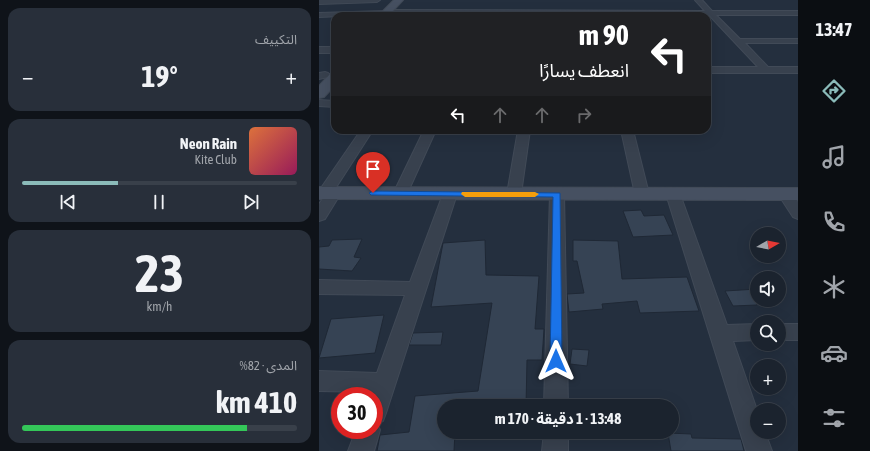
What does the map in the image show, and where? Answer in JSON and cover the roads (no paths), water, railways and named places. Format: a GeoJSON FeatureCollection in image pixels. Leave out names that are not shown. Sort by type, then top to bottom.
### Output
{"type":"FeatureCollection","features":[{"type":"Feature","properties":{"kind":"street"},"geometry":{"type":"LineString","coordinates":[[319,2],[377,0]]}},
{"type":"Feature","properties":{"kind":"street"},"geometry":{"type":"LineString","coordinates":[[390,12],[399,0]]}},
{"type":"Feature","properties":{"kind":"street"},"geometry":{"type":"LineString","coordinates":[[392,12],[407,0]]}},
{"type":"Feature","properties":{"kind":"street"},"geometry":{"type":"LineString","coordinates":[[697,0],[709,12]]}},
{"type":"Feature","properties":{"kind":"street"},"geometry":{"type":"LineString","coordinates":[[761,4],[772,12]]}},
{"type":"Feature","properties":{"kind":"street"},"geometry":{"type":"LineString","coordinates":[[419,12],[464,9],[546,12],[798,12]]}},
{"type":"Feature","properties":{"kind":"street"},"geometry":{"type":"LineString","coordinates":[[711,14],[766,70]]}},
{"type":"Feature","properties":{"kind":"street"},"geometry":{"type":"LineString","coordinates":[[320,16],[331,16]]}},
{"type":"Feature","properties":{"kind":"street"},"geometry":{"type":"LineString","coordinates":[[738,41],[798,41]]}},
{"type":"Feature","properties":{"kind":"street"},"geometry":{"type":"LineString","coordinates":[[319,50],[331,50]]}},
{"type":"Feature","properties":{"kind":"street"},"geometry":{"type":"LineString","coordinates":[[711,70],[798,70]]}},
{"type":"Feature","properties":{"kind":"street"},"geometry":{"type":"LineString","coordinates":[[319,94],[325,77]]}},
{"type":"Feature","properties":{"kind":"street"},"geometry":{"type":"LineString","coordinates":[[319,103],[331,104]]}},
{"type":"Feature","properties":{"kind":"street"},"geometry":{"type":"LineString","coordinates":[[319,216],[326,193],[364,134]]}},
{"type":"Feature","properties":{"kind":"street"},"geometry":{"type":"LineString","coordinates":[[400,194],[428,134]]}},
{"type":"Feature","properties":{"kind":"street"},"geometry":{"type":"LineString","coordinates":[[514,194],[523,134]]}},
{"type":"Feature","properties":{"kind":"street"},"geometry":{"type":"LineString","coordinates":[[628,134],[642,194]]}},
{"type":"Feature","properties":{"kind":"street"},"geometry":{"type":"LineString","coordinates":[[326,193],[792,194],[798,214]]}},
{"type":"Feature","properties":{"kind":"street"},"geometry":{"type":"LineString","coordinates":[[383,388],[450,194]]}},
{"type":"Feature","properties":{"kind":"street"},"geometry":{"type":"LineString","coordinates":[[556,399],[557,194]]}},
{"type":"Feature","properties":{"kind":"street"},"geometry":{"type":"LineString","coordinates":[[673,194],[759,451]]}},
{"type":"Feature","properties":{"kind":"street"},"geometry":{"type":"LineString","coordinates":[[319,287],[417,289]]}},
{"type":"Feature","properties":{"kind":"street"},"geometry":{"type":"LineString","coordinates":[[720,333],[750,332]]}},
{"type":"Feature","properties":{"kind":"street"},"geometry":{"type":"LineString","coordinates":[[786,332],[798,332]]}},
{"type":"Feature","properties":{"kind":"street"},"geometry":{"type":"LineString","coordinates":[[319,381],[385,383]]}},
{"type":"Feature","properties":{"kind":"street"},"geometry":{"type":"LineString","coordinates":[[361,451],[365,439]]}},
{"type":"Feature","properties":{"kind":"street"},"geometry":{"type":"LineString","coordinates":[[555,439],[555,451]]}}]}
